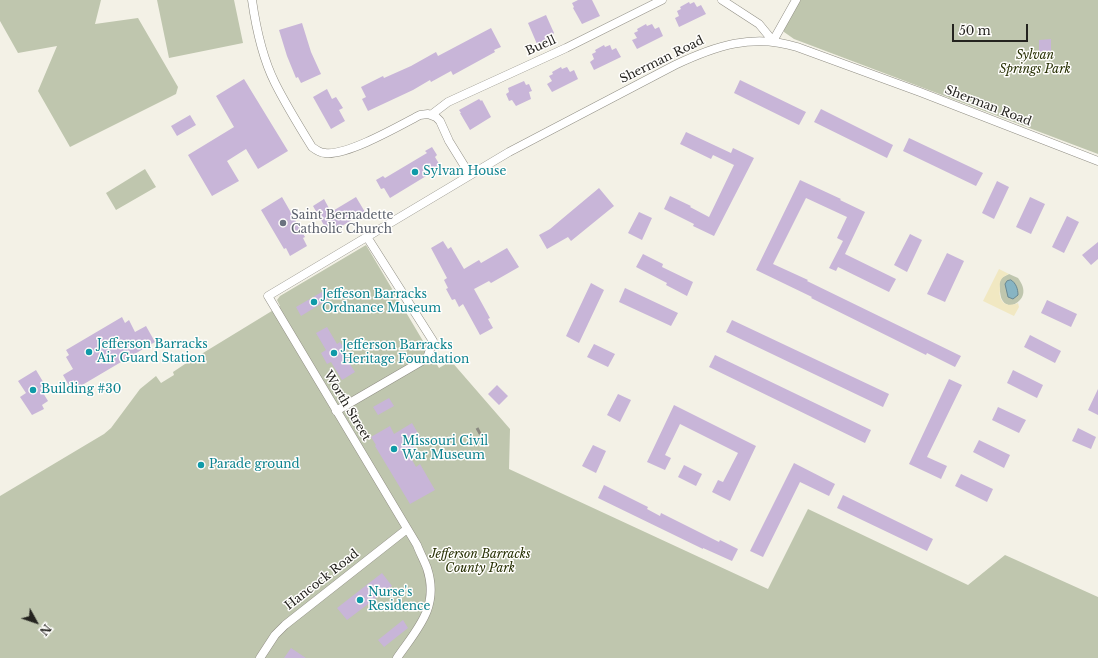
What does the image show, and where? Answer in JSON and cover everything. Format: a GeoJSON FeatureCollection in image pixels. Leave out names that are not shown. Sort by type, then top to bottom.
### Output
{"type":"FeatureCollection","features":[{"type":"Feature","properties":{"kind":"street"},"geometry":{"type":"LineString","coordinates":[[252,0],[259,37],[266,61],[275,82],[312,147],[317,151],[324,153],[343,152],[420,116],[428,114],[440,121],[449,141],[470,175]]}},
{"type":"Feature","properties":{"kind":"street","name":"Buell"},"geometry":{"type":"LineString","coordinates":[[431,115],[448,102],[566,48],[662,0]]}},
{"type":"Feature","properties":{"kind":"street"},"geometry":{"type":"LineString","coordinates":[[722,0],[759,24],[773,41],[796,0]]}},
{"type":"Feature","properties":{"kind":"street","name":"Sherman Road"},"geometry":{"type":"LineString","coordinates":[[268,296],[515,148],[700,53],[719,46],[762,41],[782,42],[819,54],[1098,161]]}},
{"type":"Feature","properties":{"kind":"street"},"geometry":{"type":"LineString","coordinates":[[336,411],[427,358],[432,341],[367,237]]}},
{"type":"Feature","properties":{"kind":"street","name":"Worth Street"},"geometry":{"type":"LineString","coordinates":[[268,296],[407,529],[427,569],[431,592],[426,616],[419,629],[397,658]]}},
{"type":"Feature","properties":{"kind":"street","name":"Hancock Road"},"geometry":{"type":"LineString","coordinates":[[260,658],[275,635],[285,625],[407,529]]}},
{"type":"Feature","properties":{"kind":"green space"},"geometry":{"type":"Polygon","coordinates":[[[0,0],[101,0],[95,24],[138,18],[178,87],[176,94],[70,147],[38,91],[57,46],[18,53],[0,21],[0,0]]]}},
{"type":"Feature","properties":{"kind":"green space"},"geometry":{"type":"Polygon","coordinates":[[[157,0],[234,0],[243,43],[169,58],[157,0]]]}},
{"type":"Feature","properties":{"kind":"green space","name":"Sylvan Springs Park"},"geometry":{"type":"Polygon","coordinates":[[[800,0],[1098,0],[1098,154],[794,39],[784,32],[784,27],[800,0]]]}},
{"type":"Feature","properties":{"kind":"green space"},"geometry":{"type":"Polygon","coordinates":[[[145,169],[156,187],[116,210],[106,193],[145,169]]]}},
{"type":"Feature","properties":{"kind":"green space","name":"Jefferson Barracks County Park"},"geometry":{"type":"Polygon","coordinates":[[[366,245],[439,368],[451,361],[510,429],[509,469],[768,589],[808,509],[968,585],[1005,555],[1098,597],[1098,658],[0,658],[0,496],[104,434],[111,428],[140,389],[156,376],[161,383],[174,375],[173,372],[185,364],[280,306],[277,300],[280,296],[366,245]]]}},
{"type":"Feature","properties":{"kind":"green space"},"geometry":{"type":"Polygon","coordinates":[[[1009,274],[1018,278],[1023,287],[1022,298],[1016,304],[1011,306],[1004,303],[1002,300],[999,284],[1001,278],[1009,274]]]}},
{"type":"Feature","properties":{"kind":"sand"},"geometry":{"type":"Polygon","coordinates":[[[999,269],[1009,274],[1004,276],[1001,280],[1000,294],[1003,302],[1007,304],[1013,305],[1018,303],[1019,307],[1014,316],[983,301],[999,269]]]}},
{"type":"Feature","properties":{"kind":"water"},"geometry":{"type":"Polygon","coordinates":[[[1011,280],[1015,284],[1018,293],[1018,295],[1013,299],[1008,297],[1005,284],[1007,281],[1011,280]]]}},
{"type":"Feature","properties":{"kind":"building"},"geometry":{"type":"Polygon","coordinates":[[[578,0],[592,0],[600,16],[582,24],[573,8],[572,3],[578,0]]]}},
{"type":"Feature","properties":{"kind":"building"},"geometry":{"type":"Polygon","coordinates":[[[689,2],[690,4],[694,2],[697,7],[701,5],[706,14],[679,27],[675,18],[679,16],[677,11],[681,9],[680,7],[689,2]]]}},
{"type":"Feature","properties":{"kind":"building"},"geometry":{"type":"Polygon","coordinates":[[[546,15],[554,33],[554,37],[537,44],[528,23],[546,15]]]}},
{"type":"Feature","properties":{"kind":"building"},"geometry":{"type":"Polygon","coordinates":[[[302,23],[311,52],[321,74],[301,83],[298,77],[296,78],[279,30],[302,23]]]}},
{"type":"Feature","properties":{"kind":"building"},"geometry":{"type":"Polygon","coordinates":[[[646,24],[647,26],[652,24],[655,29],[659,27],[663,36],[637,49],[632,40],[637,38],[634,33],[638,31],[637,29],[646,24]]]}},
{"type":"Feature","properties":{"kind":"building"},"geometry":{"type":"Polygon","coordinates":[[[491,28],[501,47],[494,50],[495,52],[453,75],[451,71],[431,82],[430,80],[413,90],[368,111],[362,99],[366,97],[361,87],[383,76],[384,78],[411,66],[436,52],[438,56],[491,28]]]}},
{"type":"Feature","properties":{"kind":"building"},"geometry":{"type":"Polygon","coordinates":[[[1051,39],[1051,55],[1039,56],[1039,40],[1051,39]]]}},
{"type":"Feature","properties":{"kind":"building"},"geometry":{"type":"Polygon","coordinates":[[[604,45],[605,47],[610,45],[612,50],[616,48],[621,57],[594,70],[590,62],[594,59],[592,54],[596,52],[595,50],[604,45]]]}},
{"type":"Feature","properties":{"kind":"building"},"geometry":{"type":"Polygon","coordinates":[[[561,67],[562,69],[567,67],[570,72],[574,70],[578,79],[552,92],[547,84],[552,81],[549,76],[553,74],[552,72],[561,67]]]}},
{"type":"Feature","properties":{"kind":"building"},"geometry":{"type":"Polygon","coordinates":[[[244,79],[288,151],[258,169],[246,149],[227,161],[239,181],[212,196],[188,155],[234,127],[216,96],[244,79]]]}},
{"type":"Feature","properties":{"kind":"building"},"geometry":{"type":"Polygon","coordinates":[[[740,80],[806,112],[799,125],[734,93],[740,80]]]}},
{"type":"Feature","properties":{"kind":"building"},"geometry":{"type":"Polygon","coordinates":[[[524,81],[526,85],[529,84],[532,91],[529,92],[531,99],[516,106],[512,100],[509,101],[506,94],[509,92],[508,88],[524,81]]]}},
{"type":"Feature","properties":{"kind":"building"},"geometry":{"type":"Polygon","coordinates":[[[327,89],[332,99],[336,97],[343,108],[339,110],[345,121],[331,129],[313,97],[327,89]]]}},
{"type":"Feature","properties":{"kind":"building"},"geometry":{"type":"Polygon","coordinates":[[[479,99],[481,101],[482,100],[491,117],[470,130],[459,110],[479,99]]]}},
{"type":"Feature","properties":{"kind":"building"},"geometry":{"type":"Polygon","coordinates":[[[821,109],[893,145],[887,158],[814,122],[821,109]]]}},
{"type":"Feature","properties":{"kind":"building"},"geometry":{"type":"Polygon","coordinates":[[[190,115],[196,125],[177,136],[171,126],[190,115]]]}},
{"type":"Feature","properties":{"kind":"building"},"geometry":{"type":"Polygon","coordinates":[[[686,132],[731,153],[733,148],[754,158],[714,236],[664,209],[670,196],[709,217],[734,165],[713,155],[711,159],[680,144],[686,132]]]}},
{"type":"Feature","properties":{"kind":"building"},"geometry":{"type":"Polygon","coordinates":[[[909,138],[983,173],[976,186],[903,151],[909,138]]]}},
{"type":"Feature","properties":{"kind":"building","name":"Sylvan House"},"geometry":{"type":"Polygon","coordinates":[[[432,147],[437,155],[435,157],[441,167],[390,198],[384,188],[381,189],[376,180],[383,176],[385,178],[427,153],[425,151],[432,147]]]}},
{"type":"Feature","properties":{"kind":"building"},"geometry":{"type":"Polygon","coordinates":[[[800,180],[865,212],[845,254],[896,279],[889,292],[838,267],[836,271],[829,268],[843,241],[837,238],[847,217],[806,198],[773,264],[961,356],[955,367],[927,353],[926,355],[756,270],[800,180]]]}},
{"type":"Feature","properties":{"kind":"building"},"geometry":{"type":"Polygon","coordinates":[[[997,181],[1009,187],[994,219],[982,213],[997,181]]]}},
{"type":"Feature","properties":{"kind":"building"},"geometry":{"type":"Polygon","coordinates":[[[599,188],[614,206],[571,241],[568,237],[547,249],[539,235],[550,229],[599,188]]]}},
{"type":"Feature","properties":{"kind":"building","name":"Saint Bernadette Catholic Church"},"geometry":{"type":"Polygon","coordinates":[[[282,197],[305,237],[303,238],[307,246],[290,256],[286,248],[284,249],[261,210],[282,197]]]}},
{"type":"Feature","properties":{"kind":"building"},"geometry":{"type":"Polygon","coordinates":[[[356,197],[365,212],[329,234],[313,206],[324,199],[331,212],[356,197]]]}},
{"type":"Feature","properties":{"kind":"building"},"geometry":{"type":"Polygon","coordinates":[[[1030,197],[1045,204],[1031,234],[1016,227],[1030,197]]]}},
{"type":"Feature","properties":{"kind":"building"},"geometry":{"type":"Polygon","coordinates":[[[639,212],[652,218],[642,240],[628,233],[639,212]]]}},
{"type":"Feature","properties":{"kind":"building"},"geometry":{"type":"Polygon","coordinates":[[[1067,216],[1079,222],[1064,253],[1052,247],[1067,216]]]}},
{"type":"Feature","properties":{"kind":"building"},"geometry":{"type":"Polygon","coordinates":[[[910,234],[922,240],[907,272],[894,265],[910,234]]]}},
{"type":"Feature","properties":{"kind":"building"},"geometry":{"type":"Polygon","coordinates":[[[443,241],[448,249],[451,247],[464,269],[479,260],[481,263],[507,248],[519,267],[491,283],[489,281],[474,289],[490,318],[488,319],[493,328],[480,335],[463,304],[459,307],[455,299],[452,300],[446,289],[448,288],[444,280],[447,278],[431,248],[443,241]]]}},
{"type":"Feature","properties":{"kind":"building"},"geometry":{"type":"Polygon","coordinates":[[[1098,242],[1098,259],[1091,265],[1082,255],[1098,242]]]}},
{"type":"Feature","properties":{"kind":"building"},"geometry":{"type":"Polygon","coordinates":[[[947,253],[964,261],[945,302],[927,294],[947,253]]]}},
{"type":"Feature","properties":{"kind":"building"},"geometry":{"type":"Polygon","coordinates":[[[643,254],[663,264],[662,267],[693,282],[687,296],[666,285],[667,283],[636,267],[643,254]]]}},
{"type":"Feature","properties":{"kind":"building"},"geometry":{"type":"Polygon","coordinates":[[[591,283],[604,290],[579,343],[566,336],[591,283]]]}},
{"type":"Feature","properties":{"kind":"building"},"geometry":{"type":"Polygon","coordinates":[[[625,288],[678,313],[671,326],[619,302],[625,288]]]}},
{"type":"Feature","properties":{"kind":"building","name":"Jeffeson Barracks Ordnance Museum"},"geometry":{"type":"Polygon","coordinates":[[[327,289],[332,297],[301,316],[296,307],[327,289]]]}},
{"type":"Feature","properties":{"kind":"building"},"geometry":{"type":"Polygon","coordinates":[[[1047,300],[1077,314],[1071,327],[1041,313],[1047,300]]]}},
{"type":"Feature","properties":{"kind":"building"},"geometry":{"type":"Polygon","coordinates":[[[122,317],[125,323],[129,320],[135,332],[146,326],[155,342],[72,391],[63,375],[73,369],[66,357],[69,355],[66,350],[122,317]]]}},
{"type":"Feature","properties":{"kind":"building"},"geometry":{"type":"Polygon","coordinates":[[[732,320],[889,394],[883,407],[726,332],[732,320]]]}},
{"type":"Feature","properties":{"kind":"building","name":"Jefferson Barracks Heritage Foundation"},"geometry":{"type":"Polygon","coordinates":[[[327,327],[337,344],[340,342],[347,353],[344,355],[355,372],[342,380],[331,362],[327,364],[321,353],[326,350],[316,333],[327,327]]]}},
{"type":"Feature","properties":{"kind":"building"},"geometry":{"type":"Polygon","coordinates":[[[1030,335],[1061,351],[1055,363],[1024,347],[1030,335]]]}},
{"type":"Feature","properties":{"kind":"building"},"geometry":{"type":"Polygon","coordinates":[[[594,344],[615,354],[608,367],[587,357],[594,344]]]}},
{"type":"Feature","properties":{"kind":"building"},"geometry":{"type":"Polygon","coordinates":[[[715,355],[871,430],[865,443],[709,367],[715,355]]]}},
{"type":"Feature","properties":{"kind":"building","name":"Building #30"},"geometry":{"type":"Polygon","coordinates":[[[36,370],[45,385],[40,388],[48,401],[42,405],[44,409],[32,415],[20,397],[26,393],[18,381],[36,370]]]}},
{"type":"Feature","properties":{"kind":"building"},"geometry":{"type":"Polygon","coordinates":[[[1013,370],[1043,385],[1037,398],[1007,383],[1013,370]]]}},
{"type":"Feature","properties":{"kind":"building"},"geometry":{"type":"Polygon","coordinates":[[[949,379],[962,385],[927,457],[947,466],[941,479],[909,464],[949,379]]]}},
{"type":"Feature","properties":{"kind":"building"},"geometry":{"type":"Polygon","coordinates":[[[497,385],[508,396],[499,405],[488,394],[497,385]]]}},
{"type":"Feature","properties":{"kind":"building"},"geometry":{"type":"Polygon","coordinates":[[[1098,389],[1098,415],[1088,410],[1098,389]]]}},
{"type":"Feature","properties":{"kind":"building"},"geometry":{"type":"Polygon","coordinates":[[[618,394],[631,400],[620,422],[607,415],[618,394]]]}},
{"type":"Feature","properties":{"kind":"building"},"geometry":{"type":"Polygon","coordinates":[[[389,398],[394,406],[378,415],[373,407],[389,398]]]}},
{"type":"Feature","properties":{"kind":"building"},"geometry":{"type":"Polygon","coordinates":[[[674,405],[756,446],[730,501],[712,492],[718,480],[723,482],[738,453],[680,424],[665,455],[671,458],[665,470],[647,462],[674,405]]]}},
{"type":"Feature","properties":{"kind":"building"},"geometry":{"type":"Polygon","coordinates":[[[998,407],[1026,420],[1019,433],[992,420],[998,407]]]}},
{"type":"Feature","properties":{"kind":"building"},"geometry":{"type":"Polygon","coordinates":[[[412,423],[423,442],[407,451],[416,467],[420,464],[435,490],[410,504],[371,437],[390,426],[394,434],[412,423]]]}},
{"type":"Feature","properties":{"kind":"building"},"geometry":{"type":"Polygon","coordinates":[[[1078,428],[1096,437],[1091,449],[1072,441],[1078,428]]]}},
{"type":"Feature","properties":{"kind":"building"},"geometry":{"type":"Polygon","coordinates":[[[979,440],[1010,455],[1004,468],[973,452],[979,440]]]}},
{"type":"Feature","properties":{"kind":"building"},"geometry":{"type":"Polygon","coordinates":[[[593,445],[606,451],[596,473],[582,466],[593,445]]]}},
{"type":"Feature","properties":{"kind":"building"},"geometry":{"type":"Polygon","coordinates":[[[794,463],[835,484],[829,496],[800,482],[763,557],[750,551],[794,463]]]}},
{"type":"Feature","properties":{"kind":"building"},"geometry":{"type":"Polygon","coordinates":[[[684,465],[702,474],[696,486],[678,477],[684,465]]]}},
{"type":"Feature","properties":{"kind":"building"},"geometry":{"type":"Polygon","coordinates":[[[961,474],[993,489],[987,502],[955,486],[961,474]]]}},
{"type":"Feature","properties":{"kind":"building"},"geometry":{"type":"Polygon","coordinates":[[[604,485],[648,507],[647,509],[660,516],[661,513],[719,542],[720,540],[738,549],[732,561],[703,549],[598,498],[604,485]]]}},
{"type":"Feature","properties":{"kind":"building"},"geometry":{"type":"Polygon","coordinates":[[[843,495],[933,539],[927,551],[837,508],[843,495]]]}},
{"type":"Feature","properties":{"kind":"building","name":"Nurse's Residence"},"geometry":{"type":"Polygon","coordinates":[[[382,573],[392,586],[347,620],[337,608],[382,573]]]}},
{"type":"Feature","properties":{"kind":"building"},"geometry":{"type":"Polygon","coordinates":[[[403,620],[408,628],[384,647],[378,640],[403,620]]]}},
{"type":"Feature","properties":{"kind":"building"},"geometry":{"type":"Polygon","coordinates":[[[291,648],[306,658],[284,658],[291,648]]]}},
{"type":"Feature","properties":{"kind":"railway"},"geometry":{"type":"LineString","coordinates":[[477,428],[484,441]]}},
{"type":"Feature","properties":{"kind":"place","name":"Sylvan House"},"geometry":{"type":"Point","coordinates":[415,172]}},
{"type":"Feature","properties":{"kind":"place","name":"Saint Bernadette Catholic Church"},"geometry":{"type":"Point","coordinates":[283,223]}},
{"type":"Feature","properties":{"kind":"place","name":"Jeffeson Barracks Ordnance Museum"},"geometry":{"type":"Point","coordinates":[314,302]}},
{"type":"Feature","properties":{"kind":"place","name":"Jefferson Barracks Air Guard Station"},"geometry":{"type":"Point","coordinates":[89,352]}},
{"type":"Feature","properties":{"kind":"place","name":"Jefferson Barracks Heritage Foundation"},"geometry":{"type":"Point","coordinates":[334,353]}},
{"type":"Feature","properties":{"kind":"place","name":"Building #30"},"geometry":{"type":"Point","coordinates":[33,390]}},
{"type":"Feature","properties":{"kind":"place","name":"Missouri Civil War Museum"},"geometry":{"type":"Point","coordinates":[394,449]}},
{"type":"Feature","properties":{"kind":"place","name":"Parade ground"},"geometry":{"type":"Point","coordinates":[201,465]}},
{"type":"Feature","properties":{"kind":"place","name":"Nurse's Residence"},"geometry":{"type":"Point","coordinates":[360,600]}}]}
